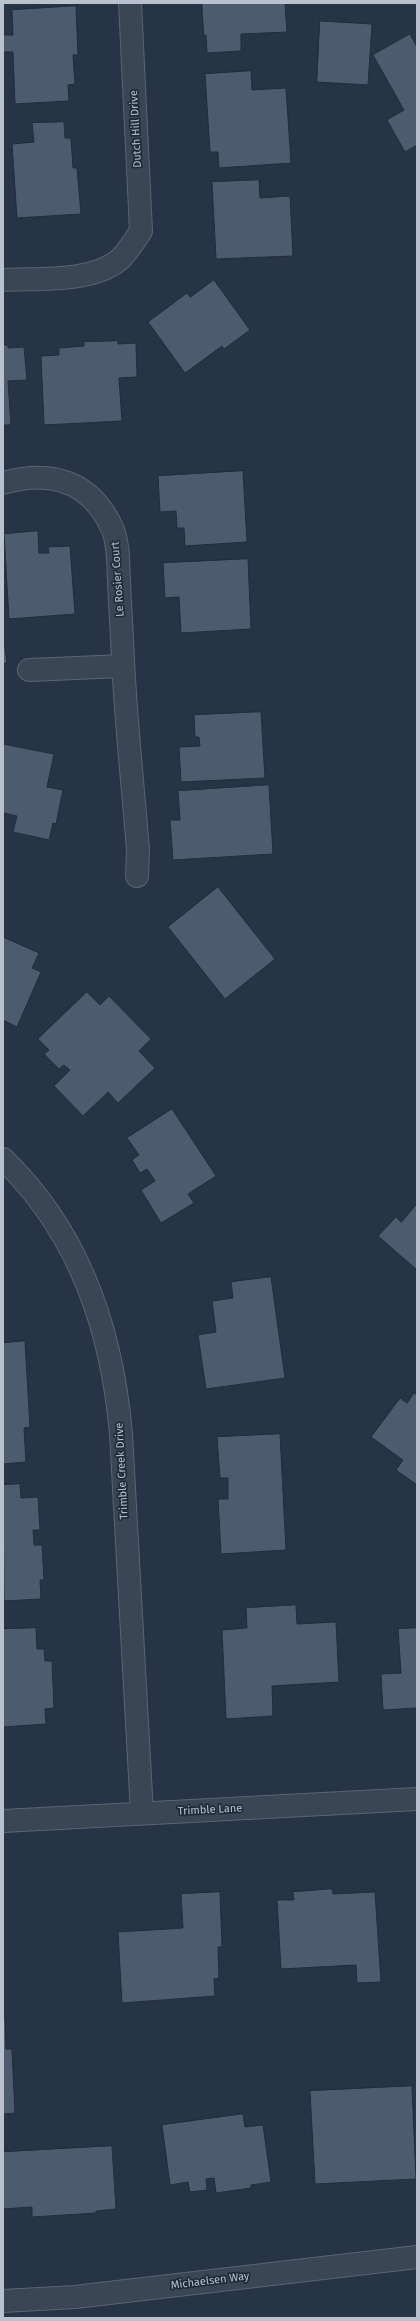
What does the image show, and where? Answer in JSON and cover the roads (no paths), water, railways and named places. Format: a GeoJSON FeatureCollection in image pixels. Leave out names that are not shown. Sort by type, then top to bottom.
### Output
{"type":"FeatureCollection","features":[{"type":"Feature","properties":{"kind":"street","name":"Dutch Hill Drive"},"geometry":{"type":"LineString","coordinates":[[3,280],[81,276],[94,273],[118,261],[128,251],[141,231],[130,3]]}},
{"type":"Feature","properties":{"kind":"street","name":"Le Rosier Court"},"geometry":{"type":"LineString","coordinates":[[3,483],[21,479],[50,478],[71,483],[81,488],[107,519],[117,544],[123,666],[138,850],[137,876]]}},
{"type":"Feature","properties":{"kind":"street"},"geometry":{"type":"LineString","coordinates":[[30,670],[123,666]]}},
{"type":"Feature","properties":{"kind":"street","name":"Trimble Creek Drive"},"geometry":{"type":"LineString","coordinates":[[3,1159],[39,1200],[63,1235],[82,1273],[98,1311],[110,1351],[117,1392],[120,1434],[142,1813]]}},
{"type":"Feature","properties":{"kind":"street","name":"Trimble Lane"},"geometry":{"type":"LineString","coordinates":[[3,1821],[417,1799]]}},
{"type":"Feature","properties":{"kind":"street","name":"Michaelsen Way"},"geometry":{"type":"LineString","coordinates":[[3,2301],[75,2297],[417,2257]]}}]}
